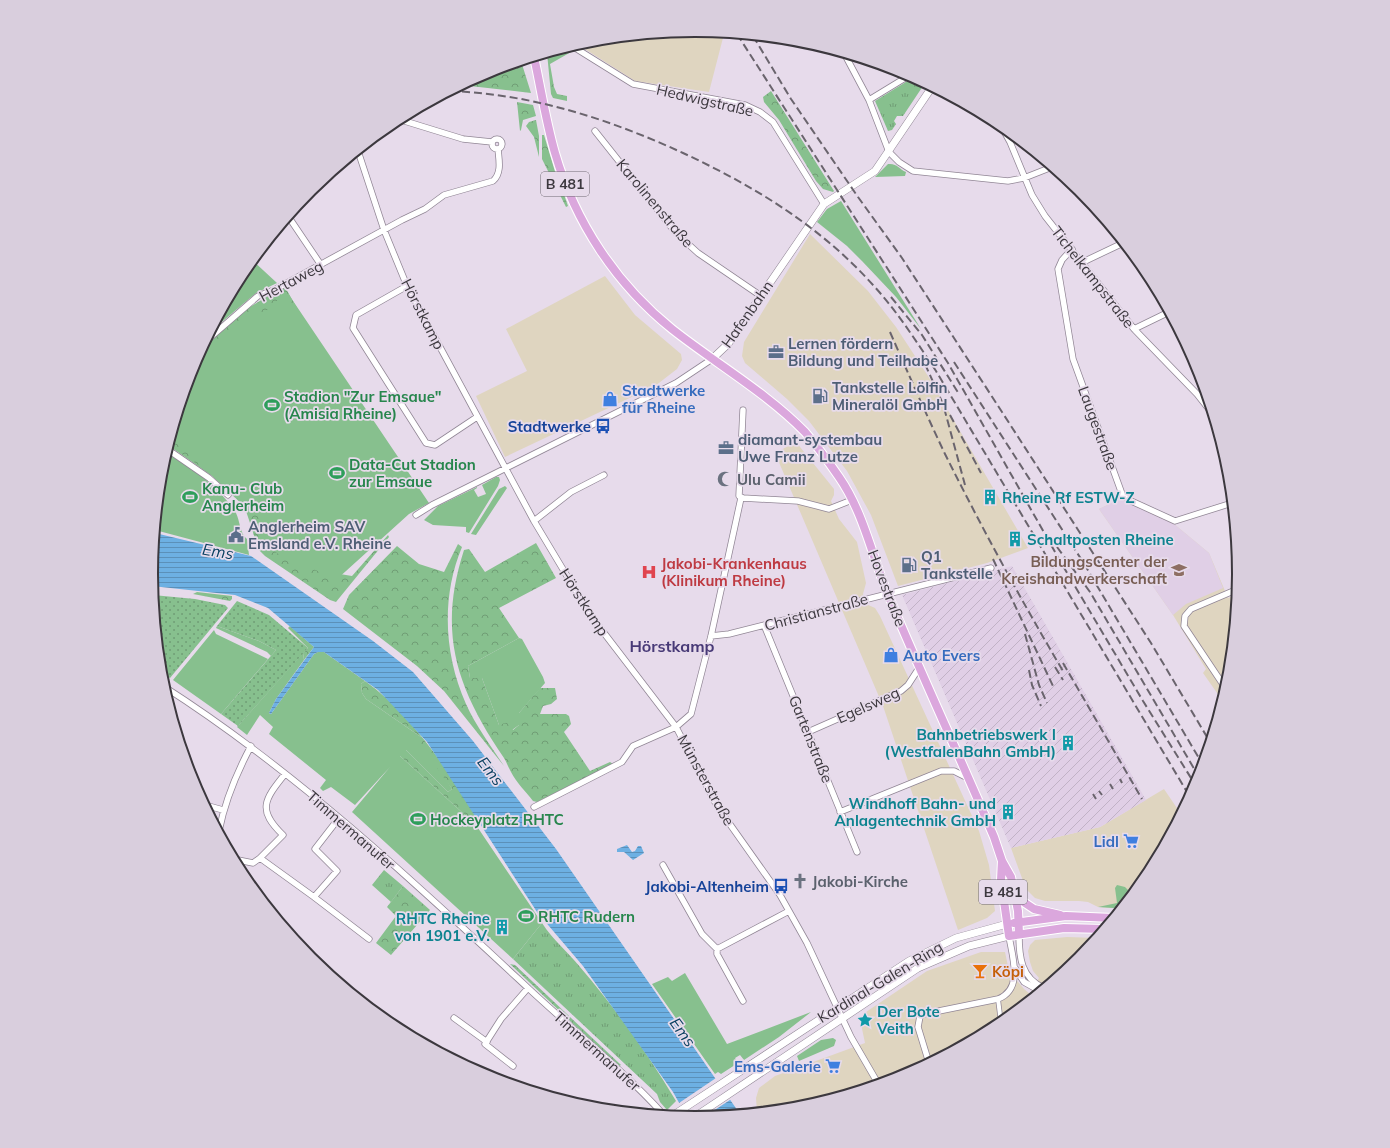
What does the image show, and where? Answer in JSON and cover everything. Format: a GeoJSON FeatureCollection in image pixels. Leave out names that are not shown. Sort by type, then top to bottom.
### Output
{"type":"FeatureCollection","features":[{"type":"Feature","properties":{"kind":"main road","name":"B 481"},"geometry":{"type":"LineString","coordinates":[[535,61],[555,152],[573,203],[586,228],[604,256],[633,294],[673,330],[712,359]]}},
{"type":"Feature","properties":{"kind":"main road","name":"Hafenbahn"},"geometry":{"type":"LineString","coordinates":[[712,359],[728,344],[824,204],[875,172],[930,91]]}},
{"type":"Feature","properties":{"kind":"main road","name":"Hovestraße"},"geometry":{"type":"LineString","coordinates":[[712,359],[782,411],[806,433],[840,478],[852,500],[860,516],[888,593],[919,668],[994,837],[1002,861],[1011,877],[1016,897],[1018,922]]}},
{"type":"Feature","properties":{"kind":"main road","name":"Hovestraße"},"geometry":{"type":"LineString","coordinates":[[1002,861],[1001,880],[1007,924]]}},
{"type":"Feature","properties":{"kind":"main road"},"geometry":{"type":"LineString","coordinates":[[1016,897],[1034,909],[1066,916]]}},
{"type":"Feature","properties":{"kind":"main road","name":"Kardinal-Galen-Ring"},"geometry":{"type":"LineString","coordinates":[[680,1111],[909,961],[936,947],[956,938],[1018,922],[1066,916],[1107,918]]}},
{"type":"Feature","properties":{"kind":"main road","name":"B 481"},"geometry":{"type":"LineString","coordinates":[[1018,922],[1019,934]]}},
{"type":"Feature","properties":{"kind":"main road","name":"B 481"},"geometry":{"type":"LineString","coordinates":[[1007,924],[1009,936]]}},
{"type":"Feature","properties":{"kind":"main road","name":"Kardinal-Galen-Ring"},"geometry":{"type":"LineString","coordinates":[[703,1111],[750,1078],[918,968],[948,953],[993,938],[1064,928],[1098,929]]}},
{"type":"Feature","properties":{"kind":"street","name":"Hedwigstraße"},"geometry":{"type":"LineString","coordinates":[[578,50],[633,84],[745,105],[760,112],[773,122],[824,204]]}},
{"type":"Feature","properties":{"kind":"street"},"geometry":{"type":"LineString","coordinates":[[847,59],[869,100],[889,152],[899,162],[913,172],[1008,181],[1024,178],[1047,169]]}},
{"type":"Feature","properties":{"kind":"street"},"geometry":{"type":"LineString","coordinates":[[869,100],[903,79]]}},
{"type":"Feature","properties":{"kind":"street","name":"Hertaweg"},"geometry":{"type":"LineString","coordinates":[[214,334],[258,296],[321,265],[425,209],[444,195],[493,181],[499,170],[498,149],[493,147],[492,142],[463,139],[407,122]]}},
{"type":"Feature","properties":{"kind":"street","name":"Karolinenstraße"},"geometry":{"type":"LineString","coordinates":[[595,131],[676,232],[698,253],[761,296]]}},
{"type":"Feature","properties":{"kind":"street","name":"Tichelkampstraße"},"geometry":{"type":"LineString","coordinates":[[1008,138],[1024,178],[1045,216],[1083,262],[1134,329],[1205,404]]}},
{"type":"Feature","properties":{"kind":"street","name":"Hörstkamp"},"geometry":{"type":"LineString","coordinates":[[359,155],[384,230],[407,286],[534,521],[591,616],[676,727]]}},
{"type":"Feature","properties":{"kind":"street"},"geometry":{"type":"LineString","coordinates":[[291,220],[321,265]]}},
{"type":"Feature","properties":{"kind":"street"},"geometry":{"type":"LineString","coordinates":[[1083,262],[1119,245]]}},
{"type":"Feature","properties":{"kind":"street","name":"Laugestraße"},"geometry":{"type":"LineString","coordinates":[[1072,250],[1062,260],[1058,268],[1073,359],[1122,494],[1128,500],[1175,521],[1227,505]]}},
{"type":"Feature","properties":{"kind":"street"},"geometry":{"type":"LineString","coordinates":[[407,286],[356,315],[352,328],[426,443],[435,445],[477,417]]}},
{"type":"Feature","properties":{"kind":"street"},"geometry":{"type":"LineString","coordinates":[[1134,329],[1165,314]]}},
{"type":"Feature","properties":{"kind":"street","name":"Hafenbahn"},"geometry":{"type":"LineString","coordinates":[[506,468],[676,383],[712,359]]}},
{"type":"Feature","properties":{"kind":"street","name":"Münsterstraße"},"geometry":{"type":"LineString","coordinates":[[743,410],[740,497],[711,636],[691,714],[676,727],[717,806],[790,911],[843,1017],[851,1037],[877,1079]]}},
{"type":"Feature","properties":{"kind":"street"},"geometry":{"type":"LineString","coordinates":[[172,452],[209,478],[228,495]]}},
{"type":"Feature","properties":{"kind":"street"},"geometry":{"type":"LineString","coordinates":[[416,516],[432,505],[506,468]]}},
{"type":"Feature","properties":{"kind":"street"},"geometry":{"type":"LineString","coordinates":[[534,521],[571,492],[604,475]]}},
{"type":"Feature","properties":{"kind":"street"},"geometry":{"type":"LineString","coordinates":[[740,497],[798,501],[829,509],[852,500]]}},
{"type":"Feature","properties":{"kind":"street","name":"Christianstraße"},"geometry":{"type":"LineString","coordinates":[[711,636],[729,634],[764,626],[888,593],[991,568]]}},
{"type":"Feature","properties":{"kind":"street"},"geometry":{"type":"LineString","coordinates":[[1221,681],[1184,626],[1185,616],[1190,609],[1231,592]]}},
{"type":"Feature","properties":{"kind":"street","name":"Gartenstraße"},"geometry":{"type":"LineString","coordinates":[[764,626],[857,852]]}},
{"type":"Feature","properties":{"kind":"street","name":"Egelsweg"},"geometry":{"type":"LineString","coordinates":[[808,732],[901,691],[908,685],[919,668]]}},
{"type":"Feature","properties":{"kind":"street","name":"Timmermanufer"},"geometry":{"type":"LineString","coordinates":[[171,691],[251,746],[338,818],[451,917],[639,1089],[659,1110]]}},
{"type":"Feature","properties":{"kind":"street"},"geometry":{"type":"LineString","coordinates":[[534,807],[622,762],[633,746],[676,727]]}},
{"type":"Feature","properties":{"kind":"street"},"geometry":{"type":"LineString","coordinates":[[220,825],[223,810],[235,775],[251,746]]}},
{"type":"Feature","properties":{"kind":"street"},"geometry":{"type":"LineString","coordinates":[[840,812],[940,771],[954,770],[968,778]]}},
{"type":"Feature","properties":{"kind":"street"},"geometry":{"type":"LineString","coordinates":[[242,861],[253,863],[283,835],[272,825],[266,814],[265,807],[271,792],[285,774]]}},
{"type":"Feature","properties":{"kind":"street"},"geometry":{"type":"LineString","coordinates":[[211,807],[223,810]]}},
{"type":"Feature","properties":{"kind":"street"},"geometry":{"type":"LineString","coordinates":[[314,897],[338,871],[315,849],[338,818]]}},
{"type":"Feature","properties":{"kind":"street"},"geometry":{"type":"LineString","coordinates":[[260,858],[369,939]]}},
{"type":"Feature","properties":{"kind":"street"},"geometry":{"type":"LineString","coordinates":[[663,865],[702,934],[717,949],[717,954],[730,981],[743,1001]]}},
{"type":"Feature","properties":{"kind":"street"},"geometry":{"type":"LineString","coordinates":[[717,949],[790,911]]}},
{"type":"Feature","properties":{"kind":"street"},"geometry":{"type":"LineString","coordinates":[[1019,934],[1019,948],[1023,970],[1032,981],[1040,986]]}},
{"type":"Feature","properties":{"kind":"street"},"geometry":{"type":"LineString","coordinates":[[928,1058],[918,1027],[920,1016],[998,999],[1007,994],[1011,988],[1015,968],[1009,936]]}},
{"type":"Feature","properties":{"kind":"street"},"geometry":{"type":"LineString","coordinates":[[1015,968],[1024,982],[1036,989]]}},
{"type":"Feature","properties":{"kind":"street"},"geometry":{"type":"LineString","coordinates":[[513,1066],[485,1044],[501,1019],[528,988]]}},
{"type":"Feature","properties":{"kind":"street"},"geometry":{"type":"LineString","coordinates":[[998,999],[1000,1015]]}},
{"type":"Feature","properties":{"kind":"street"},"geometry":{"type":"LineString","coordinates":[[454,1018],[487,1042]]}},
{"type":"Feature","properties":{"kind":"shaded area"},"geometry":{"type":"Polygon","coordinates":[[[660,38],[723,38],[709,92],[635,81],[584,48],[660,38]]]}},
{"type":"Feature","properties":{"kind":"shaded area"},"geometry":{"type":"Polygon","coordinates":[[[810,234],[868,291],[896,327],[928,376],[1028,548],[987,563],[898,586],[871,515],[847,471],[809,421],[787,399],[745,363],[742,356],[744,342],[810,234]]]}},
{"type":"Feature","properties":{"kind":"shaded area"},"geometry":{"type":"Polygon","coordinates":[[[605,276],[635,315],[681,354],[682,360],[677,369],[655,386],[505,457],[476,396],[527,371],[506,329],[605,276]]]}},
{"type":"Feature","properties":{"kind":"shaded area"},"geometry":{"type":"Polygon","coordinates":[[[796,442],[834,489],[834,495],[831,501],[839,519],[857,542],[866,583],[863,594],[866,604],[875,608],[880,616],[979,831],[989,865],[995,911],[987,918],[958,930],[883,706],[775,453],[796,442]]]}},
{"type":"Feature","properties":{"kind":"shaded area","name":"BildungsCenter der Kreishandwerkerschaft"},"geometry":{"type":"Polygon","coordinates":[[[1120,499],[1174,524],[1209,553],[1228,598],[1231,597],[1227,644],[1218,695],[1203,673],[1206,669],[1173,615],[1099,509],[1120,499]]]}},
{"type":"Feature","properties":{"kind":"shaded area","name":"BildungsCenter der Kreishandwerkerschaft"},"geometry":{"type":"Polygon","coordinates":[[[1120,499],[1174,524],[1209,553],[1223,588],[1186,604],[1173,615],[1099,509],[1120,499]]]}},
{"type":"Feature","properties":{"kind":"shaded area","name":"Windhoff Bahn- und Anlagentechnik GmbH"},"geometry":{"type":"Polygon","coordinates":[[[1012,566],[1146,800],[1100,827],[1011,848],[902,595],[1012,566]]]}},
{"type":"Feature","properties":{"kind":"shaded area"},"geometry":{"type":"Polygon","coordinates":[[[1164,789],[1178,810],[1160,843],[1116,908],[1098,907],[1088,902],[1079,901],[1045,901],[1035,898],[1026,889],[1011,848],[1100,827],[1164,789]]]}},
{"type":"Feature","properties":{"kind":"shaded area"},"geometry":{"type":"Polygon","coordinates":[[[1067,937],[1090,938],[1075,954],[1031,993],[1039,978],[1033,971],[1028,951],[1030,945],[1035,940],[1067,937]]]}},
{"type":"Feature","properties":{"kind":"shaded area"},"geometry":{"type":"Polygon","coordinates":[[[981,952],[1005,952],[1009,971],[1030,994],[1022,1000],[963,1039],[933,1056],[868,1083],[834,1093],[800,1101],[757,1107],[756,1098],[759,1088],[775,1076],[865,1043],[861,1024],[866,1012],[927,971],[981,952]]]}},
{"type":"Feature","properties":{"kind":"green space"},"geometry":{"type":"Polygon","coordinates":[[[570,52],[550,64],[554,87],[557,94],[567,96],[567,101],[553,98],[551,94],[547,58],[570,52]]]}},
{"type":"Feature","properties":{"kind":"green space"},"geometry":{"type":"Polygon","coordinates":[[[522,65],[531,93],[471,86],[522,65]]]}},
{"type":"Feature","properties":{"kind":"green space"},"geometry":{"type":"Polygon","coordinates":[[[908,81],[922,87],[903,116],[897,116],[894,121],[896,124],[892,130],[888,131],[875,101],[908,81]]]}},
{"type":"Feature","properties":{"kind":"green space"},"geometry":{"type":"Polygon","coordinates":[[[771,91],[834,191],[833,192],[823,189],[816,181],[779,120],[764,102],[763,97],[771,91]]]}},
{"type":"Feature","properties":{"kind":"green space"},"geometry":{"type":"Polygon","coordinates":[[[517,102],[533,105],[536,116],[523,120],[520,131],[517,102]]]}},
{"type":"Feature","properties":{"kind":"green space"},"geometry":{"type":"Polygon","coordinates":[[[536,120],[539,136],[539,157],[534,137],[526,126],[529,122],[536,120]]]}},
{"type":"Feature","properties":{"kind":"green space"},"geometry":{"type":"Polygon","coordinates":[[[542,135],[544,135],[559,185],[561,186],[568,206],[566,207],[542,159],[542,135]]]}},
{"type":"Feature","properties":{"kind":"green space"},"geometry":{"type":"Polygon","coordinates":[[[888,164],[896,165],[906,172],[905,176],[875,177],[888,164]]]}},
{"type":"Feature","properties":{"kind":"green space"},"geometry":{"type":"Polygon","coordinates":[[[841,201],[921,329],[896,297],[862,261],[847,246],[817,222],[827,209],[841,201]]]}},
{"type":"Feature","properties":{"kind":"green space"},"geometry":{"type":"Polygon","coordinates":[[[257,265],[277,283],[256,293],[220,324],[230,305],[257,265]]]}},
{"type":"Feature","properties":{"kind":"green space"},"geometry":{"type":"Polygon","coordinates":[[[285,287],[301,315],[299,316],[283,294],[277,296],[277,305],[233,328],[206,351],[212,338],[224,326],[262,300],[285,287]]]}},
{"type":"Feature","properties":{"kind":"green space","name":"Stadion \"Zur Emsaue\" (Amisia Rheine)"},"geometry":{"type":"Polygon","coordinates":[[[285,289],[429,503],[409,514],[325,590],[257,547],[247,509],[212,476],[173,448],[186,401],[210,344],[285,289]]]}},
{"type":"Feature","properties":{"kind":"green space"},"geometry":{"type":"Polygon","coordinates":[[[175,441],[214,469],[245,496],[256,510],[264,536],[274,550],[284,559],[307,572],[311,568],[320,572],[329,580],[340,574],[352,576],[388,535],[389,537],[336,602],[330,600],[265,556],[259,550],[244,505],[212,474],[173,448],[175,441]]]}},
{"type":"Feature","properties":{"kind":"green space","name":"Kanu- Club Anglerheim"},"geometry":{"type":"Polygon","coordinates":[[[172,454],[204,478],[222,494],[229,503],[236,513],[241,531],[247,539],[249,555],[160,531],[168,469],[172,454]]]}},
{"type":"Feature","properties":{"kind":"green space"},"geometry":{"type":"Polygon","coordinates":[[[496,477],[499,477],[500,480],[498,486],[469,533],[466,532],[466,527],[433,525],[424,520],[438,506],[477,487],[474,490],[478,497],[486,494],[482,485],[496,477]]]}},
{"type":"Feature","properties":{"kind":"green space"},"geometry":{"type":"Polygon","coordinates":[[[505,486],[507,488],[476,535],[471,534],[499,489],[505,486]]]}},
{"type":"Feature","properties":{"kind":"green space"},"geometry":{"type":"Polygon","coordinates":[[[536,543],[556,578],[499,608],[519,638],[468,666],[470,678],[482,678],[499,725],[508,722],[513,730],[519,725],[519,713],[540,688],[555,688],[557,699],[551,704],[543,706],[540,714],[566,714],[569,716],[571,724],[564,732],[590,771],[610,762],[613,764],[537,802],[533,801],[516,779],[474,708],[456,659],[452,634],[452,608],[456,580],[464,550],[469,549],[485,572],[536,543]]]}},
{"type":"Feature","properties":{"kind":"green space"},"geometry":{"type":"Polygon","coordinates":[[[458,544],[462,547],[455,566],[448,606],[448,626],[453,666],[466,704],[474,720],[504,766],[444,691],[417,666],[343,609],[349,595],[397,546],[419,564],[444,572],[458,544]]]}},
{"type":"Feature","properties":{"kind":"green space"},"geometry":{"type":"Polygon","coordinates":[[[197,592],[232,596],[232,599],[230,601],[193,594],[197,592]]]}},
{"type":"Feature","properties":{"kind":"green space"},"geometry":{"type":"Polygon","coordinates":[[[159,596],[195,599],[225,605],[228,608],[170,678],[168,676],[163,644],[159,596]]]}},
{"type":"Feature","properties":{"kind":"green space"},"geometry":{"type":"Polygon","coordinates":[[[237,601],[269,615],[308,648],[238,726],[221,714],[276,650],[259,641],[217,626],[237,601]]]}},
{"type":"Feature","properties":{"kind":"green space"},"geometry":{"type":"Polygon","coordinates":[[[217,626],[259,641],[276,650],[271,656],[267,652],[216,628],[217,626]]]}},
{"type":"Feature","properties":{"kind":"green space"},"geometry":{"type":"Polygon","coordinates":[[[290,626],[314,647],[304,660],[303,653],[308,648],[288,628],[290,626]]]}},
{"type":"Feature","properties":{"kind":"green space"},"geometry":{"type":"Polygon","coordinates":[[[214,630],[216,634],[268,659],[221,714],[173,680],[214,630]]]}},
{"type":"Feature","properties":{"kind":"green space"},"geometry":{"type":"Polygon","coordinates":[[[519,638],[522,639],[545,683],[519,713],[519,725],[512,730],[499,725],[482,678],[470,678],[468,666],[519,638]]]}},
{"type":"Feature","properties":{"kind":"green space"},"geometry":{"type":"Polygon","coordinates":[[[324,652],[365,681],[361,684],[362,693],[366,699],[421,737],[452,789],[448,792],[406,750],[400,756],[476,825],[542,923],[513,959],[352,812],[390,767],[355,805],[331,787],[323,791],[320,788],[326,780],[269,734],[273,727],[260,715],[247,735],[237,727],[303,653],[304,660],[276,699],[269,713],[271,714],[314,654],[324,652]]]}},
{"type":"Feature","properties":{"kind":"green space"},"geometry":{"type":"Polygon","coordinates":[[[365,681],[399,710],[429,746],[481,822],[476,825],[400,756],[399,752],[401,748],[406,750],[448,792],[452,789],[420,744],[421,737],[366,699],[362,693],[361,684],[365,681]]]}},
{"type":"Feature","properties":{"kind":"green space"},"geometry":{"type":"Polygon","coordinates":[[[384,870],[403,886],[391,902],[372,885],[384,870]]]}},
{"type":"Feature","properties":{"kind":"green space"},"geometry":{"type":"Polygon","coordinates":[[[1117,885],[1125,887],[1128,890],[1116,908],[1098,907],[1117,903],[1115,888],[1117,885]]]}},
{"type":"Feature","properties":{"kind":"green space"},"geometry":{"type":"Polygon","coordinates":[[[403,886],[430,910],[391,955],[376,943],[396,916],[387,907],[403,886]]]}},
{"type":"Feature","properties":{"kind":"green space"},"geometry":{"type":"Polygon","coordinates":[[[542,923],[619,1015],[643,1049],[676,1101],[667,1110],[660,1102],[657,1094],[513,959],[542,923]]]}},
{"type":"Feature","properties":{"kind":"green space"},"geometry":{"type":"Polygon","coordinates":[[[510,964],[515,965],[569,1016],[567,1018],[510,964]]]}},
{"type":"Feature","properties":{"kind":"green space"},"geometry":{"type":"Polygon","coordinates":[[[685,973],[727,1044],[811,1012],[779,1037],[744,1060],[740,1055],[735,1058],[738,1063],[721,1074],[718,1072],[715,1074],[652,984],[668,977],[672,981],[685,973]]]}},
{"type":"Feature","properties":{"kind":"green space"},"geometry":{"type":"Polygon","coordinates":[[[570,1017],[621,1065],[619,1066],[568,1019],[570,1017]]]}},
{"type":"Feature","properties":{"kind":"green space"},"geometry":{"type":"Polygon","coordinates":[[[833,1038],[836,1040],[834,1046],[799,1061],[797,1056],[821,1040],[833,1038]]]}},
{"type":"Feature","properties":{"kind":"water","name":"Ems"},"geometry":{"type":"Polygon","coordinates":[[[160,534],[251,556],[373,641],[413,672],[473,741],[556,849],[737,1109],[683,1111],[673,1092],[583,966],[537,912],[427,742],[378,690],[324,652],[318,652],[314,654],[271,714],[269,713],[276,699],[314,647],[268,608],[235,595],[158,587],[160,534]]]}},
{"type":"Feature","properties":{"kind":"water"},"geometry":{"type":"Polygon","coordinates":[[[627,845],[632,852],[635,851],[638,846],[641,846],[644,853],[633,860],[624,852],[617,852],[617,849],[627,845]]]}},
{"type":"Feature","properties":{"kind":"pier"},"geometry":{"type":"Polygon","coordinates":[[[717,1075],[733,1098],[714,1110],[681,1111],[676,1102],[679,1103],[716,1078],[717,1075]]]}},
{"type":"Feature","properties":{"kind":"railway"},"geometry":{"type":"LineString","coordinates":[[740,39],[948,363],[1063,566],[1143,701],[1191,779]]}},
{"type":"Feature","properties":{"kind":"railway"},"geometry":{"type":"LineString","coordinates":[[756,41],[791,99],[902,258],[1002,412],[1151,643],[1207,737]]}},
{"type":"Feature","properties":{"kind":"railway"},"geometry":{"type":"LineString","coordinates":[[458,92],[511,97],[570,110],[627,129],[683,153],[735,179],[785,209],[831,244],[853,264],[890,305],[936,371],[1186,791]]}},
{"type":"Feature","properties":{"kind":"railway"},"geometry":{"type":"LineString","coordinates":[[891,297],[922,335],[959,394]]}},
{"type":"Feature","properties":{"kind":"railway"},"geometry":{"type":"LineString","coordinates":[[890,332],[959,482],[1017,591],[1063,671]]}},
{"type":"Feature","properties":{"kind":"railway"},"geometry":{"type":"LineString","coordinates":[[954,362],[1083,562],[1199,759]]}},
{"type":"Feature","properties":{"kind":"railway"},"geometry":{"type":"LineString","coordinates":[[925,364],[943,404],[965,485]]}},
{"type":"Feature","properties":{"kind":"railway"},"geometry":{"type":"LineString","coordinates":[[950,415],[981,473]]}},
{"type":"Feature","properties":{"kind":"railway"},"geometry":{"type":"LineString","coordinates":[[1057,547],[1090,592],[1195,770]]}},
{"type":"Feature","properties":{"kind":"railway"},"geometry":{"type":"LineString","coordinates":[[993,559],[1053,686]]}},
{"type":"Feature","properties":{"kind":"railway"},"geometry":{"type":"LineString","coordinates":[[1025,634],[1039,685],[1047,703]]}},
{"type":"Feature","properties":{"kind":"railway"},"geometry":{"type":"LineString","coordinates":[[1063,663],[1142,799]]}},
{"type":"Feature","properties":{"kind":"railway"},"geometry":{"type":"LineString","coordinates":[[1055,667],[1063,680]]}},
{"type":"Feature","properties":{"kind":"railway"},"geometry":{"type":"LineString","coordinates":[[1029,670],[1032,685],[1041,706]]}},
{"type":"Feature","properties":{"kind":"railway"},"geometry":{"type":"LineString","coordinates":[[1120,779],[1122,783]]}},
{"type":"Feature","properties":{"kind":"railway"},"geometry":{"type":"LineString","coordinates":[[1110,784],[1113,789]]}},
{"type":"Feature","properties":{"kind":"railway"},"geometry":{"type":"LineString","coordinates":[[1099,791],[1102,795]]}},
{"type":"Feature","properties":{"kind":"railway"},"geometry":{"type":"LineString","coordinates":[[1093,794],[1096,799]]}},
{"type":"Feature","properties":{"kind":"place","name":"Lernen fördern Bildung und Teilhabe"},"geometry":{"type":"Point","coordinates":[776,352]}},
{"type":"Feature","properties":{"kind":"place","name":"Tankstelle Lölfin Mineralöl GmbH"},"geometry":{"type":"Point","coordinates":[820,396]}},
{"type":"Feature","properties":{"kind":"place","name":"Stadtwerke für Rheine"},"geometry":{"type":"Point","coordinates":[610,399]}},
{"type":"Feature","properties":{"kind":"place","name":"Stadion \"Zur Emsaue\" (Amisia Rheine)"},"geometry":{"type":"Point","coordinates":[272,405]}},
{"type":"Feature","properties":{"kind":"place","name":"Stadtwerke"},"geometry":{"type":"Point","coordinates":[603,426]}},
{"type":"Feature","properties":{"kind":"place","name":"diamant-systembau Uwe Franz Lutze"},"geometry":{"type":"Point","coordinates":[726,448]}},
{"type":"Feature","properties":{"kind":"place","name":"Data-Cut Stadion zur Emsaue"},"geometry":{"type":"Point","coordinates":[337,473]}},
{"type":"Feature","properties":{"kind":"place","name":"Ulu Camii"},"geometry":{"type":"Point","coordinates":[725,479]}},
{"type":"Feature","properties":{"kind":"place","name":"Kanu- Club Anglerheim"},"geometry":{"type":"Point","coordinates":[190,497]}},
{"type":"Feature","properties":{"kind":"place","name":"Rheine Rf ESTW-Z"},"geometry":{"type":"Point","coordinates":[990,497]}},
{"type":"Feature","properties":{"kind":"place","name":"Anglerheim SAV Emsland e.V. Rheine"},"geometry":{"type":"Point","coordinates":[236,535]}},
{"type":"Feature","properties":{"kind":"place","name":"Schaltposten Rheine"},"geometry":{"type":"Point","coordinates":[1015,539]}},
{"type":"Feature","properties":{"kind":"place","name":"Q1 Tankstelle"},"geometry":{"type":"Point","coordinates":[909,565]}},
{"type":"Feature","properties":{"kind":"place","name":"BildungsCenter der Kreishandwerkerschaft"},"geometry":{"type":"Point","coordinates":[1179,570]}},
{"type":"Feature","properties":{"kind":"place","name":"Jakobi-Krankenhaus (Klinikum Rheine)"},"geometry":{"type":"Point","coordinates":[649,572]}},
{"type":"Feature","properties":{"kind":"place","name":"Auto Evers"},"geometry":{"type":"Point","coordinates":[891,655]}},
{"type":"Feature","properties":{"kind":"place","name":"Bahnbetriebswerk I (WestfalenBahn GmbH)"},"geometry":{"type":"Point","coordinates":[1068,743]}},
{"type":"Feature","properties":{"kind":"place","name":"Windhoff Bahn- und Anlagentechnik GmbH"},"geometry":{"type":"Point","coordinates":[1008,812]}},
{"type":"Feature","properties":{"kind":"place","name":"Hockeyplatz RHTC"},"geometry":{"type":"Point","coordinates":[418,819]}},
{"type":"Feature","properties":{"kind":"place","name":"Lidl"},"geometry":{"type":"Point","coordinates":[1131,841]}},
{"type":"Feature","properties":{"kind":"place","name":"Jakobi-Kirche"},"geometry":{"type":"Point","coordinates":[800,881]}},
{"type":"Feature","properties":{"kind":"place","name":"Jakobi-Altenheim"},"geometry":{"type":"Point","coordinates":[781,886]}},
{"type":"Feature","properties":{"kind":"place","name":"RHTC Rudern"},"geometry":{"type":"Point","coordinates":[526,916]}},
{"type":"Feature","properties":{"kind":"place","name":"RHTC Rheine von 1901 e.V."},"geometry":{"type":"Point","coordinates":[502,927]}},
{"type":"Feature","properties":{"kind":"place","name":"Köpi"},"geometry":{"type":"Point","coordinates":[980,971]}},
{"type":"Feature","properties":{"kind":"place","name":"Der Bote Veith"},"geometry":{"type":"Point","coordinates":[865,1020]}},
{"type":"Feature","properties":{"kind":"place","name":"Ems-Galerie"},"geometry":{"type":"Point","coordinates":[833,1066]}},
{"type":"Feature","properties":{"kind":"district","name":"Hörstkamp"},"geometry":{"type":"Point","coordinates":[672,646]}}]}
